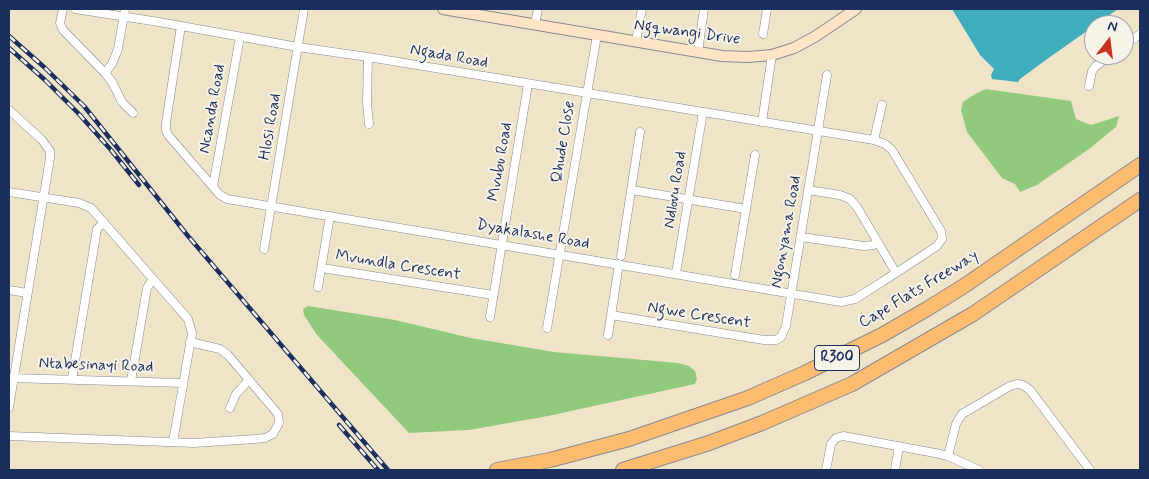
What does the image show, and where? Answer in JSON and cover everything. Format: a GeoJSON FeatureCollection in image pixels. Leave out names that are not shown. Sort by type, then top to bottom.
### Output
{"type":"FeatureCollection","features":[{"type":"Feature","properties":{"kind":"highway","name":"Cape Flats Freeway"},"geometry":{"type":"LineString","coordinates":[[497,470],[550,460],[629,439],[748,398],[806,373],[882,335],[927,309],[1140,165]]}},
{"type":"Feature","properties":{"kind":"highway","name":"R300"},"geometry":{"type":"LineString","coordinates":[[623,470],[709,443],[762,423],[852,384],[973,314],[1140,200]]}},
{"type":"Feature","properties":{"kind":"street"},"geometry":{"type":"LineString","coordinates":[[63,9],[60,23],[63,30],[105,73],[122,102],[133,113]]}},
{"type":"Feature","properties":{"kind":"street","name":"Ngada Road"},"geometry":{"type":"LineString","coordinates":[[75,9],[124,12],[181,26],[298,47],[874,140]]}},
{"type":"Feature","properties":{"kind":"street","name":"Hlosi Road"},"geometry":{"type":"LineString","coordinates":[[264,249],[304,9]]}},
{"type":"Feature","properties":{"kind":"street","name":"Ngqwangi Drive"},"geometry":{"type":"LineString","coordinates":[[443,9],[474,11],[596,35],[736,57],[772,55],[803,44],[854,10]]}},
{"type":"Feature","properties":{"kind":"street"},"geometry":{"type":"LineString","coordinates":[[535,24],[538,9]]}},
{"type":"Feature","properties":{"kind":"street"},"geometry":{"type":"LineString","coordinates":[[636,41],[642,9]]}},
{"type":"Feature","properties":{"kind":"street"},"geometry":{"type":"LineString","coordinates":[[698,52],[704,9]]}},
{"type":"Feature","properties":{"kind":"street"},"geometry":{"type":"LineString","coordinates":[[763,34],[767,9]]}},
{"type":"Feature","properties":{"kind":"street"},"geometry":{"type":"LineString","coordinates":[[105,73],[116,57],[124,12]]}},
{"type":"Feature","properties":{"kind":"street","name":"Dyakalashe Road"},"geometry":{"type":"LineString","coordinates":[[181,26],[166,130],[168,135],[220,194],[227,199],[560,254],[620,260],[676,273],[842,302],[855,299],[937,246],[942,239],[942,234],[892,150],[885,144],[874,140]]}},
{"type":"Feature","properties":{"kind":"street","name":"Qhude Close"},"geometry":{"type":"LineString","coordinates":[[547,328],[596,35]]}},
{"type":"Feature","properties":{"kind":"street","name":"Ncanda Road"},"geometry":{"type":"LineString","coordinates":[[213,186],[240,36]]}},
{"type":"Feature","properties":{"kind":"street"},"geometry":{"type":"LineString","coordinates":[[762,122],[772,55]]}},
{"type":"Feature","properties":{"kind":"street"},"geometry":{"type":"LineString","coordinates":[[368,57],[367,103],[369,124]]}},
{"type":"Feature","properties":{"kind":"street"},"geometry":{"type":"LineString","coordinates":[[1089,86],[1092,71],[1097,65]]}},
{"type":"Feature","properties":{"kind":"street","name":"Ngonyama Road"},"geometry":{"type":"LineString","coordinates":[[781,336],[786,326],[827,75]]}},
{"type":"Feature","properties":{"kind":"street","name":"Mvubu Road"},"geometry":{"type":"LineString","coordinates":[[502,244],[528,84]]}},
{"type":"Feature","properties":{"kind":"street"},"geometry":{"type":"LineString","coordinates":[[874,140],[882,105]]}},
{"type":"Feature","properties":{"kind":"street"},"geometry":{"type":"LineString","coordinates":[[9,110],[42,140],[50,151],[11,378],[9,407]]}},
{"type":"Feature","properties":{"kind":"street","name":"Ndlovu Road"},"geometry":{"type":"LineString","coordinates":[[676,273],[703,112]]}},
{"type":"Feature","properties":{"kind":"street"},"geometry":{"type":"LineString","coordinates":[[608,335],[640,132]]}},
{"type":"Feature","properties":{"kind":"street"},"geometry":{"type":"LineString","coordinates":[[735,276],[755,155]]}},
{"type":"Feature","properties":{"kind":"street"},"geometry":{"type":"LineString","coordinates":[[632,190],[746,209]]}},
{"type":"Feature","properties":{"kind":"street"},"geometry":{"type":"LineString","coordinates":[[808,190],[840,195],[850,199],[858,208],[896,273]]}},
{"type":"Feature","properties":{"kind":"street"},"geometry":{"type":"LineString","coordinates":[[9,192],[87,205],[188,319],[192,329],[173,442]]}},
{"type":"Feature","properties":{"kind":"street","name":"Mvundla Crescent"},"geometry":{"type":"LineString","coordinates":[[330,216],[322,268],[493,295]]}},
{"type":"Feature","properties":{"kind":"street"},"geometry":{"type":"LineString","coordinates":[[72,379],[98,229],[104,222]]}},
{"type":"Feature","properties":{"kind":"street"},"geometry":{"type":"LineString","coordinates":[[801,237],[864,246],[878,242]]}},
{"type":"Feature","properties":{"kind":"street"},"geometry":{"type":"LineString","coordinates":[[490,317],[502,244]]}},
{"type":"Feature","properties":{"kind":"street"},"geometry":{"type":"LineString","coordinates":[[318,287],[322,268]]}},
{"type":"Feature","properties":{"kind":"street"},"geometry":{"type":"LineString","coordinates":[[131,381],[147,288],[153,279]]}},
{"type":"Feature","properties":{"kind":"street"},"geometry":{"type":"LineString","coordinates":[[9,290],[27,293]]}},
{"type":"Feature","properties":{"kind":"street","name":"Ngwe Crescent"},"geometry":{"type":"LineString","coordinates":[[611,315],[764,340],[776,340],[781,336]]}},
{"type":"Feature","properties":{"kind":"street"},"geometry":{"type":"LineString","coordinates":[[9,436],[173,442],[255,439],[273,434],[279,423],[278,414],[228,355],[220,349],[190,342]]}},
{"type":"Feature","properties":{"kind":"street","name":"Ntabesinayi Road"},"geometry":{"type":"LineString","coordinates":[[11,378],[183,383]]}},
{"type":"Feature","properties":{"kind":"street"},"geometry":{"type":"LineString","coordinates":[[230,408],[236,394],[249,380]]}},
{"type":"Feature","properties":{"kind":"street"},"geometry":{"type":"LineString","coordinates":[[948,456],[956,424],[962,414],[1010,386],[1017,384],[1023,385],[1030,390],[1090,470]]}},
{"type":"Feature","properties":{"kind":"street"},"geometry":{"type":"LineString","coordinates":[[826,470],[831,444],[840,437],[948,456],[979,470]]}},
{"type":"Feature","properties":{"kind":"street"},"geometry":{"type":"LineString","coordinates":[[895,470],[899,446]]}},
{"type":"Feature","properties":{"kind":"green space"},"geometry":{"type":"Polygon","coordinates":[[[986,89],[1071,101],[1076,119],[1091,125],[1119,116],[1116,127],[1089,149],[1037,185],[1020,192],[1015,184],[1002,178],[967,132],[961,110],[963,102],[986,89]]]}},
{"type":"Feature","properties":{"kind":"green space"},"geometry":{"type":"Polygon","coordinates":[[[308,306],[395,320],[471,338],[554,352],[678,363],[689,366],[695,371],[697,379],[695,384],[548,416],[469,430],[409,433],[317,335],[304,315],[303,309],[308,306]]]}},
{"type":"Feature","properties":{"kind":"water"},"geometry":{"type":"Polygon","coordinates":[[[952,9],[1118,9],[1110,15],[1084,15],[1084,33],[1018,82],[992,79],[991,75],[994,69],[980,55],[952,9]]]}},
{"type":"Feature","properties":{"kind":"railway"},"geometry":{"type":"LineString","coordinates":[[9,36],[84,106],[188,236],[388,470]]}},
{"type":"Feature","properties":{"kind":"railway"},"geometry":{"type":"LineString","coordinates":[[9,48],[78,113],[139,185]]}},
{"type":"Feature","properties":{"kind":"railway"},"geometry":{"type":"LineString","coordinates":[[339,425],[378,470]]}}]}
